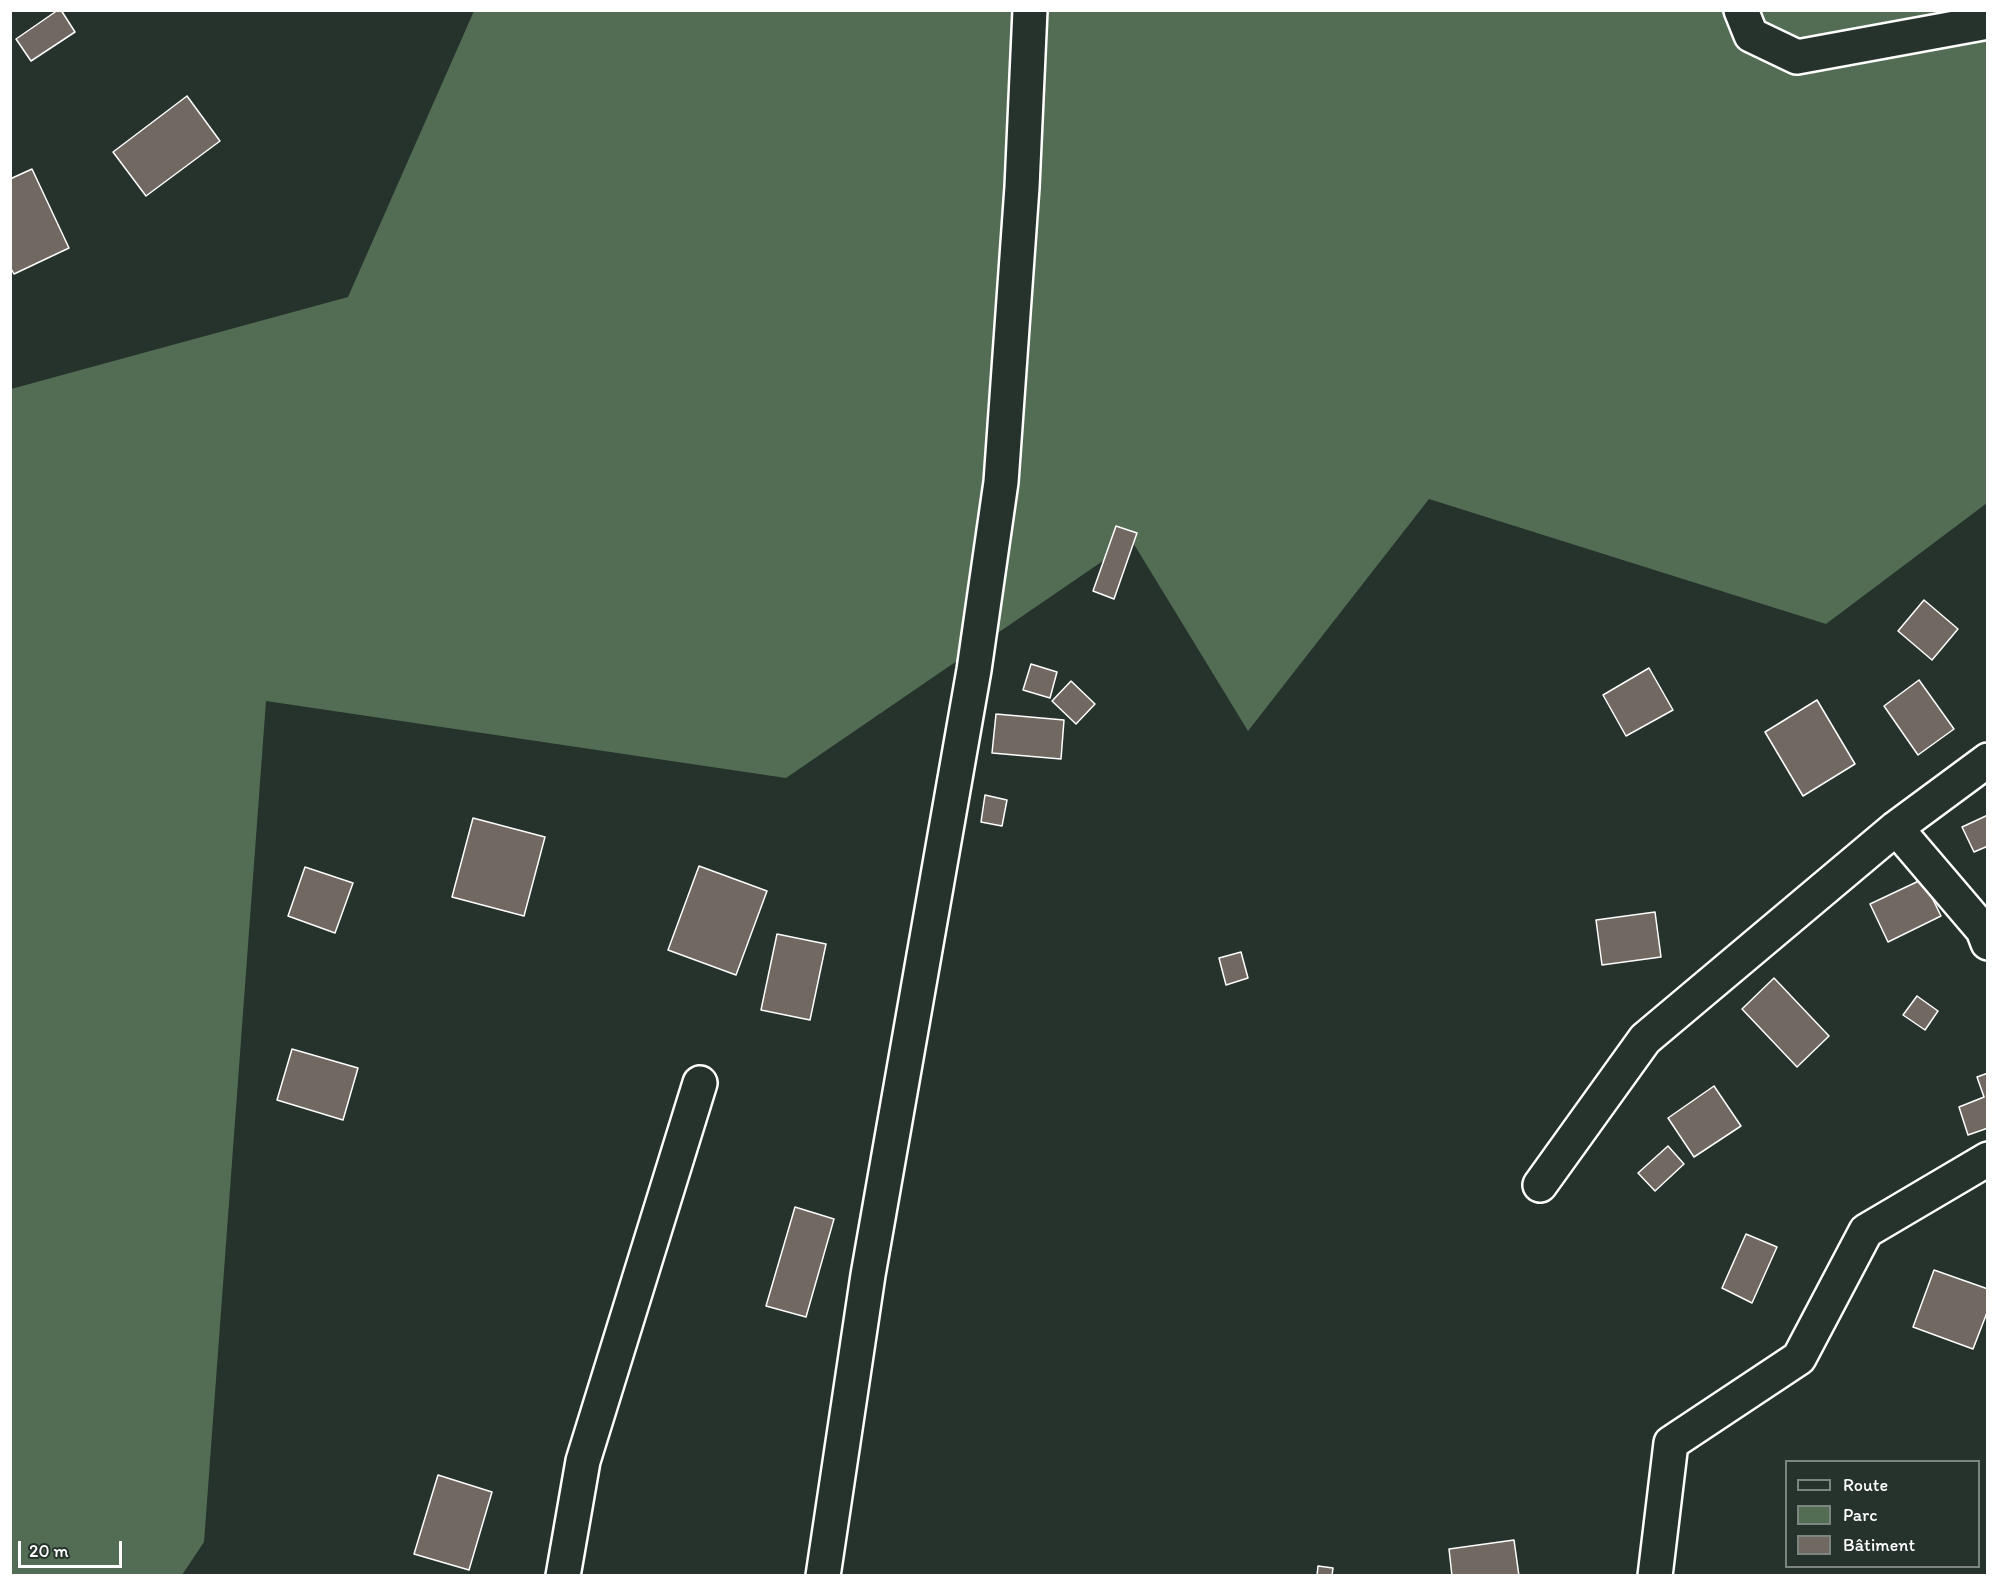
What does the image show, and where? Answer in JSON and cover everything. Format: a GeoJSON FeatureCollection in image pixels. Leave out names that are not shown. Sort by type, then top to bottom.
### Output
{"type":"FeatureCollection","features":[{"type":"Feature","properties":{"kind":"street"},"geometry":{"type":"LineString","coordinates":[[823,1575],[868,1275],[974,670],[1001,482],[1022,187],[1030,10]]}},
{"type":"Feature","properties":{"kind":"street"},"geometry":{"type":"LineString","coordinates":[[1741,10],[1751,35],[1797,57],[1988,22]]}},
{"type":"Feature","properties":{"kind":"street"},"geometry":{"type":"LineString","coordinates":[[1540,1185],[1645,1039],[1896,828],[1988,760]]}},
{"type":"Feature","properties":{"kind":"street"},"geometry":{"type":"LineString","coordinates":[[1896,828],[1983,930],[1988,943]]}},
{"type":"Feature","properties":{"kind":"street"},"geometry":{"type":"LineString","coordinates":[[563,1575],[583,1461],[700,1083]]}},
{"type":"Feature","properties":{"kind":"street"},"geometry":{"type":"LineString","coordinates":[[1655,1575],[1671,1443],[1800,1358],[1866,1231],[1988,1159]]}},
{"type":"Feature","properties":{"kind":"green space"},"geometry":{"type":"Polygon","coordinates":[[[474,11],[1987,11],[1987,503],[1826,624],[1429,499],[1248,731],[1132,541],[786,778],[266,701],[204,1542],[182,1575],[11,1576],[11,389],[348,297],[474,11]]]}},
{"type":"Feature","properties":{"kind":"building"},"geometry":{"type":"Polygon","coordinates":[[[61,10],[75,32],[31,61],[16,39],[61,10]]]}},
{"type":"Feature","properties":{"kind":"building"},"geometry":{"type":"Polygon","coordinates":[[[187,96],[220,141],[146,196],[113,152],[187,96]]]}},
{"type":"Feature","properties":{"kind":"building"},"geometry":{"type":"Polygon","coordinates":[[[32,169],[69,248],[14,274],[10,267],[10,179],[32,169]]]}},
{"type":"Feature","properties":{"kind":"building"},"geometry":{"type":"Polygon","coordinates":[[[1116,526],[1137,533],[1114,599],[1093,591],[1116,526]]]}},
{"type":"Feature","properties":{"kind":"building"},"geometry":{"type":"Polygon","coordinates":[[[1924,600],[1958,629],[1932,660],[1898,631],[1924,600]]]}},
{"type":"Feature","properties":{"kind":"building"},"geometry":{"type":"Polygon","coordinates":[[[1031,664],[1057,672],[1050,698],[1023,690],[1031,664]]]}},
{"type":"Feature","properties":{"kind":"building"},"geometry":{"type":"Polygon","coordinates":[[[1649,668],[1673,710],[1626,736],[1603,695],[1649,668]]]}},
{"type":"Feature","properties":{"kind":"building"},"geometry":{"type":"Polygon","coordinates":[[[1919,680],[1954,729],[1918,755],[1884,706],[1919,680]]]}},
{"type":"Feature","properties":{"kind":"building"},"geometry":{"type":"Polygon","coordinates":[[[1071,681],[1095,704],[1076,724],[1052,701],[1071,681]]]}},
{"type":"Feature","properties":{"kind":"building"},"geometry":{"type":"Polygon","coordinates":[[[1817,700],[1855,764],[1803,796],[1765,732],[1817,700]]]}},
{"type":"Feature","properties":{"kind":"building"},"geometry":{"type":"Polygon","coordinates":[[[996,714],[1064,720],[1061,759],[992,753],[996,714]]]}},
{"type":"Feature","properties":{"kind":"building"},"geometry":{"type":"Polygon","coordinates":[[[985,795],[1007,800],[1002,826],[981,822],[985,795]]]}},
{"type":"Feature","properties":{"kind":"building"},"geometry":{"type":"Polygon","coordinates":[[[1988,815],[1988,846],[1974,852],[1962,827],[1988,815]]]}},
{"type":"Feature","properties":{"kind":"building"},"geometry":{"type":"Polygon","coordinates":[[[473,818],[545,837],[524,916],[452,897],[473,818]]]}},
{"type":"Feature","properties":{"kind":"building"},"geometry":{"type":"Polygon","coordinates":[[[699,866],[767,891],[736,975],[668,950],[699,866]]]}},
{"type":"Feature","properties":{"kind":"building"},"geometry":{"type":"Polygon","coordinates":[[[305,867],[353,883],[335,933],[288,916],[305,867]]]}},
{"type":"Feature","properties":{"kind":"building"},"geometry":{"type":"Polygon","coordinates":[[[1923,879],[1941,916],[1888,942],[1870,904],[1923,879]]]}},
{"type":"Feature","properties":{"kind":"building"},"geometry":{"type":"Polygon","coordinates":[[[1655,912],[1661,957],[1602,965],[1596,920],[1655,912]]]}},
{"type":"Feature","properties":{"kind":"building"},"geometry":{"type":"Polygon","coordinates":[[[777,934],[826,944],[810,1020],[761,1010],[777,934]]]}},
{"type":"Feature","properties":{"kind":"building"},"geometry":{"type":"Polygon","coordinates":[[[1241,952],[1248,978],[1226,985],[1219,958],[1241,952]]]}},
{"type":"Feature","properties":{"kind":"building"},"geometry":{"type":"Polygon","coordinates":[[[1774,978],[1829,1036],[1797,1067],[1742,1009],[1774,978]]]}},
{"type":"Feature","properties":{"kind":"building"},"geometry":{"type":"Polygon","coordinates":[[[1917,996],[1938,1011],[1925,1030],[1903,1015],[1917,996]]]}},
{"type":"Feature","properties":{"kind":"building"},"geometry":{"type":"Polygon","coordinates":[[[292,1049],[358,1068],[343,1120],[277,1100],[292,1049]]]}},
{"type":"Feature","properties":{"kind":"building"},"geometry":{"type":"Polygon","coordinates":[[[1988,1073],[1988,1128],[1968,1135],[1959,1107],[1984,1097],[1977,1077],[1988,1073]]]}},
{"type":"Feature","properties":{"kind":"building"},"geometry":{"type":"Polygon","coordinates":[[[1714,1086],[1741,1126],[1694,1157],[1668,1118],[1714,1086]]]}},
{"type":"Feature","properties":{"kind":"building"},"geometry":{"type":"Polygon","coordinates":[[[1668,1146],[1684,1164],[1655,1191],[1638,1173],[1668,1146]]]}},
{"type":"Feature","properties":{"kind":"building"},"geometry":{"type":"Polygon","coordinates":[[[795,1207],[834,1219],[806,1317],[766,1306],[795,1207]]]}},
{"type":"Feature","properties":{"kind":"building"},"geometry":{"type":"Polygon","coordinates":[[[1746,1234],[1777,1247],[1752,1303],[1722,1288],[1746,1234]]]}},
{"type":"Feature","properties":{"kind":"building"},"geometry":{"type":"Polygon","coordinates":[[[1934,1270],[1988,1289],[1988,1310],[1973,1349],[1913,1327],[1934,1270]]]}},
{"type":"Feature","properties":{"kind":"building"},"geometry":{"type":"Polygon","coordinates":[[[438,1475],[492,1492],[469,1570],[414,1554],[438,1475]]]}},
{"type":"Feature","properties":{"kind":"building"},"geometry":{"type":"Polygon","coordinates":[[[1514,1540],[1519,1576],[1452,1576],[1449,1549],[1514,1540]]]}},
{"type":"Feature","properties":{"kind":"building"},"geometry":{"type":"Polygon","coordinates":[[[1318,1566],[1333,1568],[1332,1576],[1317,1576],[1318,1566]]]}}]}
